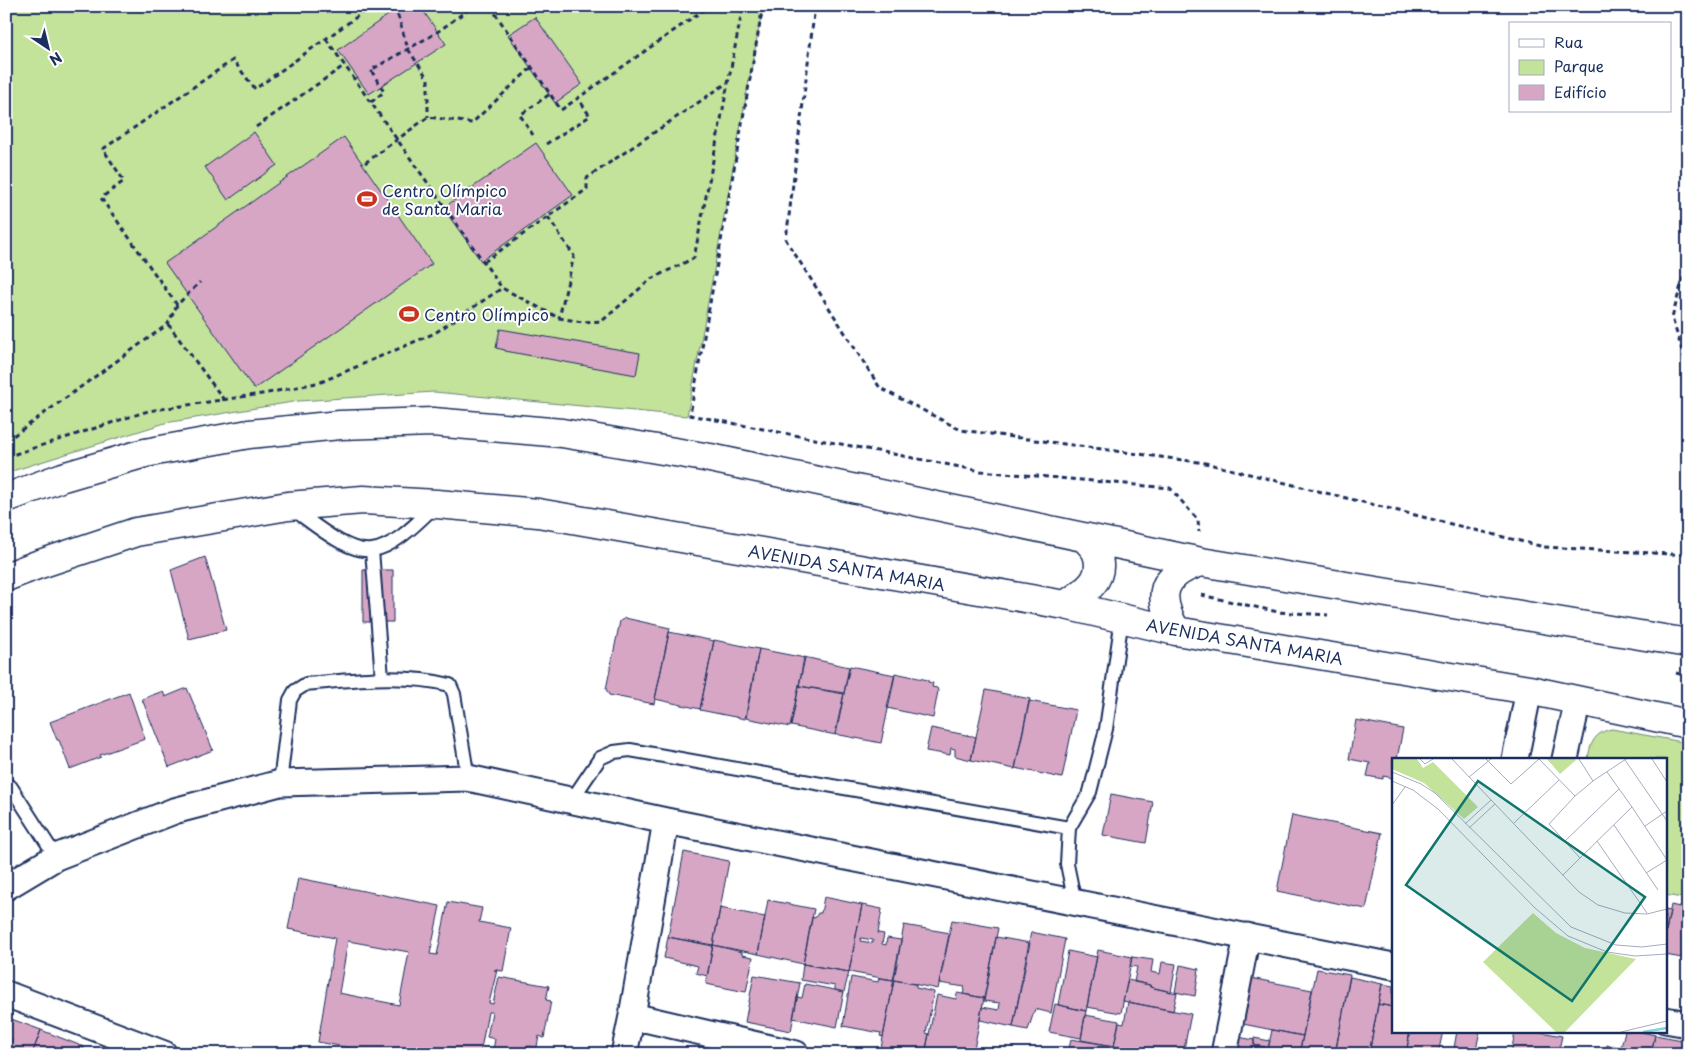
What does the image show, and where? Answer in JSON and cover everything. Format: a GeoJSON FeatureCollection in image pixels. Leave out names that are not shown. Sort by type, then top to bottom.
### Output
{"type":"FeatureCollection","features":[{"type":"Feature","properties":{"kind":"main road"},"geometry":{"type":"LineString","coordinates":[[6,498],[63,477],[145,453],[249,434],[340,425],[433,422],[562,433],[698,455],[1201,562],[1688,643]]}},
{"type":"Feature","properties":{"kind":"main road","name":"AVENIDA SANTA MARIA"},"geometry":{"type":"LineString","coordinates":[[6,577],[136,532],[288,506],[363,500],[437,504],[538,513],[1065,604],[1176,631],[1530,690],[1688,724]]}},
{"type":"Feature","properties":{"kind":"main road"},"geometry":{"type":"LineString","coordinates":[[1065,604],[1080,595],[1094,582],[1099,572],[1096,553],[1085,538]]}},
{"type":"Feature","properties":{"kind":"main road"},"geometry":{"type":"LineString","coordinates":[[1176,631],[1167,616],[1164,587],[1179,571],[1201,562]]}},
{"type":"Feature","properties":{"kind":"street"},"geometry":{"type":"LineString","coordinates":[[1515,758],[1530,690]]}},
{"type":"Feature","properties":{"kind":"street"},"geometry":{"type":"LineString","coordinates":[[1565,758],[1578,700]]}},
{"type":"Feature","properties":{"kind":"street"},"geometry":{"type":"LineString","coordinates":[[6,887],[56,857],[174,811],[280,783],[468,778],[666,821],[1392,966]]}},
{"type":"Feature","properties":{"kind":"street"},"geometry":{"type":"LineString","coordinates":[[624,1054],[666,821]]}},
{"type":"Feature","properties":{"kind":"street"},"geometry":{"type":"LineString","coordinates":[[1224,1054],[1246,936]]}},
{"type":"Feature","properties":{"kind":"street"},"geometry":{"type":"LineString","coordinates":[[6,994],[164,1054]]}},
{"type":"Feature","properties":{"kind":"street"},"geometry":{"type":"LineString","coordinates":[[632,1016],[796,1054]]}},
{"type":"Feature","properties":{"kind":"street"},"geometry":{"type":"LineString","coordinates":[[1666,1020],[1688,1024]]}},
{"type":"Feature","properties":{"kind":"lane"},"geometry":{"type":"LineString","coordinates":[[288,506],[342,542],[358,549],[372,550],[393,542],[411,529],[437,504]]}},
{"type":"Feature","properties":{"kind":"lane"},"geometry":{"type":"LineString","coordinates":[[372,550],[382,678]]}},
{"type":"Feature","properties":{"kind":"lane"},"geometry":{"type":"LineString","coordinates":[[1075,903],[1067,864],[1069,828],[1090,792],[1106,728],[1122,618]]}},
{"type":"Feature","properties":{"kind":"lane"},"geometry":{"type":"LineString","coordinates":[[280,783],[290,700],[296,691],[306,684],[382,678],[439,682],[450,685],[454,694],[468,778]]}},
{"type":"Feature","properties":{"kind":"lane"},"geometry":{"type":"LineString","coordinates":[[571,800],[600,758],[614,752],[630,750],[1069,828]]}},
{"type":"Feature","properties":{"kind":"lane"},"geometry":{"type":"LineString","coordinates":[[6,784],[12,786],[56,857]]}},
{"type":"Feature","properties":{"kind":"path"},"geometry":{"type":"LineString","coordinates":[[177,305],[101,198],[124,181],[103,149],[233,60],[255,89],[372,6]]}},
{"type":"Feature","properties":{"kind":"path"},"geometry":{"type":"LineString","coordinates":[[395,6],[408,49],[428,78],[428,117]]}},
{"type":"Feature","properties":{"kind":"path"},"geometry":{"type":"LineString","coordinates":[[371,102],[384,92],[371,70],[436,32],[473,6]]}},
{"type":"Feature","properties":{"kind":"path"},"geometry":{"type":"LineString","coordinates":[[490,6],[561,110],[708,6]]}},
{"type":"Feature","properties":{"kind":"path"},"geometry":{"type":"LineString","coordinates":[[326,39],[502,288],[559,318],[582,322],[602,321],[651,279],[694,258],[743,6]]}},
{"type":"Feature","properties":{"kind":"path"},"geometry":{"type":"LineString","coordinates":[[763,6],[690,415],[981,471],[1170,488],[1198,520],[1201,562]]}},
{"type":"Feature","properties":{"kind":"path"},"geometry":{"type":"LineString","coordinates":[[816,6],[786,240],[880,388],[961,430],[1205,463],[1544,547],[1688,556]]}},
{"type":"Feature","properties":{"kind":"path"},"geometry":{"type":"LineString","coordinates":[[256,127],[345,65]]}},
{"type":"Feature","properties":{"kind":"path"},"geometry":{"type":"LineString","coordinates":[[365,163],[428,117],[472,123],[532,67]]}},
{"type":"Feature","properties":{"kind":"path"},"geometry":{"type":"LineString","coordinates":[[484,262],[587,188],[587,178],[727,82]]}},
{"type":"Feature","properties":{"kind":"path"},"geometry":{"type":"LineString","coordinates":[[533,134],[520,115],[550,94]]}},
{"type":"Feature","properties":{"kind":"path"},"geometry":{"type":"LineString","coordinates":[[546,144],[590,116],[578,98]]}},
{"type":"Feature","properties":{"kind":"path"},"geometry":{"type":"LineString","coordinates":[[548,217],[574,256],[559,318]]}},
{"type":"Feature","properties":{"kind":"path"},"geometry":{"type":"LineString","coordinates":[[1688,260],[1672,318],[1688,369]]}},
{"type":"Feature","properties":{"kind":"path"},"geometry":{"type":"LineString","coordinates":[[6,440],[168,324],[177,305],[200,282]]}},
{"type":"Feature","properties":{"kind":"path"},"geometry":{"type":"LineString","coordinates":[[6,457],[148,410],[268,393],[321,382],[435,333],[502,288]]}},
{"type":"Feature","properties":{"kind":"path"},"geometry":{"type":"LineString","coordinates":[[168,324],[224,400]]}},
{"type":"Feature","properties":{"kind":"green space","name":"Centro Olímpico de Santa Maria"},"geometry":{"type":"Polygon","coordinates":[[[6,6],[763,6],[687,416],[434,392],[299,401],[165,423],[6,473],[6,6]]]}},
{"type":"Feature","properties":{"kind":"green space"},"geometry":{"type":"Polygon","coordinates":[[[1612,729],[1688,743],[1688,899],[1666,895],[1666,758],[1588,758],[1594,739],[1606,730],[1612,729]]]}},
{"type":"Feature","properties":{"kind":"building"},"geometry":{"type":"Polygon","coordinates":[[[401,6],[420,6],[446,44],[369,94],[338,50],[401,6]]]}},
{"type":"Feature","properties":{"kind":"building"},"geometry":{"type":"Polygon","coordinates":[[[535,17],[582,84],[555,103],[508,35],[535,17]]]}},
{"type":"Feature","properties":{"kind":"building"},"geometry":{"type":"Polygon","coordinates":[[[254,132],[277,165],[228,200],[205,167],[254,132]]]}},
{"type":"Feature","properties":{"kind":"building"},"geometry":{"type":"Polygon","coordinates":[[[344,137],[432,264],[254,389],[165,263],[344,137]]]}},
{"type":"Feature","properties":{"kind":"building"},"geometry":{"type":"Polygon","coordinates":[[[536,143],[573,195],[481,261],[443,208],[536,143]]]}},
{"type":"Feature","properties":{"kind":"building"},"geometry":{"type":"Polygon","coordinates":[[[500,329],[640,353],[636,375],[496,348],[500,329]]]}},
{"type":"Feature","properties":{"kind":"building"},"geometry":{"type":"Polygon","coordinates":[[[205,557],[226,630],[189,639],[171,570],[205,557]]]}},
{"type":"Feature","properties":{"kind":"building"},"geometry":{"type":"Polygon","coordinates":[[[363,570],[393,570],[393,622],[363,622],[363,570]]]}},
{"type":"Feature","properties":{"kind":"building"},"geometry":{"type":"Polygon","coordinates":[[[625,618],[670,628],[654,704],[609,695],[606,689],[620,621],[625,618]]]}},
{"type":"Feature","properties":{"kind":"building"},"geometry":{"type":"Polygon","coordinates":[[[669,632],[714,641],[700,709],[655,699],[669,632]]]}},
{"type":"Feature","properties":{"kind":"building"},"geometry":{"type":"Polygon","coordinates":[[[714,640],[759,649],[745,719],[700,710],[714,640]]]}},
{"type":"Feature","properties":{"kind":"building"},"geometry":{"type":"Polygon","coordinates":[[[759,649],[805,658],[790,727],[746,718],[759,649]]]}},
{"type":"Feature","properties":{"kind":"building"},"geometry":{"type":"Polygon","coordinates":[[[804,657],[849,667],[844,693],[799,686],[804,657]]]}},
{"type":"Feature","properties":{"kind":"building"},"geometry":{"type":"Polygon","coordinates":[[[850,666],[895,675],[881,743],[835,734],[850,666]]]}},
{"type":"Feature","properties":{"kind":"building"},"geometry":{"type":"Polygon","coordinates":[[[895,673],[928,680],[928,682],[933,683],[932,687],[937,688],[938,691],[933,718],[887,708],[895,673]]]}},
{"type":"Feature","properties":{"kind":"building"},"geometry":{"type":"Polygon","coordinates":[[[799,686],[844,694],[836,735],[791,726],[799,686]]]}},
{"type":"Feature","properties":{"kind":"building"},"geometry":{"type":"Polygon","coordinates":[[[187,688],[213,750],[169,767],[142,699],[163,691],[165,697],[187,688]]]}},
{"type":"Feature","properties":{"kind":"building"},"geometry":{"type":"Polygon","coordinates":[[[986,690],[1030,699],[1015,769],[971,760],[986,690]]]}},
{"type":"Feature","properties":{"kind":"building"},"geometry":{"type":"Polygon","coordinates":[[[129,692],[145,739],[100,755],[101,757],[70,769],[50,722],[129,692]]]}},
{"type":"Feature","properties":{"kind":"building"},"geometry":{"type":"Polygon","coordinates":[[[1029,701],[1076,710],[1062,778],[1015,768],[1029,701]]]}},
{"type":"Feature","properties":{"kind":"building"},"geometry":{"type":"Polygon","coordinates":[[[1356,720],[1403,729],[1397,758],[1392,758],[1392,778],[1383,776],[1383,779],[1367,776],[1370,763],[1349,759],[1356,720]]]}},
{"type":"Feature","properties":{"kind":"building"},"geometry":{"type":"Polygon","coordinates":[[[931,728],[976,737],[971,760],[955,756],[955,749],[951,748],[950,755],[926,751],[931,728]]]}},
{"type":"Feature","properties":{"kind":"building"},"geometry":{"type":"Polygon","coordinates":[[[1111,794],[1153,802],[1146,843],[1103,835],[1111,794]]]}},
{"type":"Feature","properties":{"kind":"building"},"geometry":{"type":"Polygon","coordinates":[[[1292,815],[1382,833],[1366,909],[1277,891],[1292,815]]]}},
{"type":"Feature","properties":{"kind":"building"},"geometry":{"type":"Polygon","coordinates":[[[684,852],[729,861],[713,946],[668,937],[684,852]]]}},
{"type":"Feature","properties":{"kind":"building"},"geometry":{"type":"Polygon","coordinates":[[[298,878],[440,906],[430,954],[437,955],[448,902],[482,908],[479,922],[511,928],[503,971],[497,970],[489,1003],[493,1004],[499,977],[549,986],[546,1000],[551,1001],[544,1038],[539,1036],[537,1047],[528,1046],[527,1054],[512,1054],[493,1050],[495,1039],[487,1037],[492,1012],[488,1012],[480,1054],[383,1054],[318,1042],[335,938],[288,929],[298,878]],[[348,941],[339,993],[399,1005],[409,952],[348,941]]]}},
{"type":"Feature","properties":{"kind":"building"},"geometry":{"type":"Polygon","coordinates":[[[824,897],[862,905],[849,972],[803,964],[812,917],[815,918],[818,913],[821,913],[824,897]]]}},
{"type":"Feature","properties":{"kind":"building"},"geometry":{"type":"Polygon","coordinates":[[[768,900],[814,909],[803,964],[758,954],[768,900]]]}},
{"type":"Feature","properties":{"kind":"building"},"geometry":{"type":"Polygon","coordinates":[[[862,905],[882,909],[878,933],[884,934],[882,944],[886,945],[887,938],[901,940],[893,980],[849,972],[862,905]],[[861,938],[860,941],[873,943],[873,940],[861,938]]]}},
{"type":"Feature","properties":{"kind":"building"},"geometry":{"type":"Polygon","coordinates":[[[1671,905],[1688,909],[1688,959],[1666,955],[1666,931],[1671,905]]]}},
{"type":"Feature","properties":{"kind":"building"},"geometry":{"type":"Polygon","coordinates":[[[720,908],[765,917],[758,954],[713,945],[720,908]]]}},
{"type":"Feature","properties":{"kind":"building"},"geometry":{"type":"Polygon","coordinates":[[[1666,910],[1670,911],[1666,931],[1666,910]]]}},
{"type":"Feature","properties":{"kind":"building"},"geometry":{"type":"Polygon","coordinates":[[[952,920],[998,928],[984,998],[963,994],[965,987],[939,983],[952,920]]]}},
{"type":"Feature","properties":{"kind":"building"},"geometry":{"type":"Polygon","coordinates":[[[904,925],[950,933],[938,989],[894,980],[904,925]]]}},
{"type":"Feature","properties":{"kind":"building"},"geometry":{"type":"Polygon","coordinates":[[[1031,932],[1065,939],[1051,1013],[1035,1009],[1028,1030],[1013,1027],[1031,932]]]}},
{"type":"Feature","properties":{"kind":"building"},"geometry":{"type":"Polygon","coordinates":[[[668,937],[713,945],[707,976],[696,973],[698,966],[664,958],[668,937]]]}},
{"type":"Feature","properties":{"kind":"building"},"geometry":{"type":"Polygon","coordinates":[[[996,937],[1030,943],[1013,1027],[980,1020],[982,1007],[999,1010],[1000,1003],[984,1001],[996,937]]]}},
{"type":"Feature","properties":{"kind":"building"},"geometry":{"type":"Polygon","coordinates":[[[713,945],[742,952],[742,955],[753,957],[746,992],[706,984],[713,945]]]}},
{"type":"Feature","properties":{"kind":"building"},"geometry":{"type":"Polygon","coordinates":[[[1098,950],[1132,957],[1121,1013],[1087,1007],[1098,950]]]}},
{"type":"Feature","properties":{"kind":"building"},"geometry":{"type":"Polygon","coordinates":[[[1068,951],[1097,957],[1086,1011],[1058,1005],[1068,951]]]}},
{"type":"Feature","properties":{"kind":"building"},"geometry":{"type":"Polygon","coordinates":[[[1132,957],[1153,960],[1151,972],[1160,974],[1162,962],[1176,964],[1171,992],[1134,982],[1137,967],[1130,966],[1132,957]]]}},
{"type":"Feature","properties":{"kind":"building"},"geometry":{"type":"Polygon","coordinates":[[[803,964],[849,972],[844,992],[835,990],[835,986],[801,980],[803,964]]]}},
{"type":"Feature","properties":{"kind":"building"},"geometry":{"type":"Polygon","coordinates":[[[1180,965],[1199,969],[1195,996],[1175,992],[1180,965]]]}},
{"type":"Feature","properties":{"kind":"building"},"geometry":{"type":"Polygon","coordinates":[[[1317,969],[1350,975],[1335,1054],[1299,1054],[1317,969]]]}},
{"type":"Feature","properties":{"kind":"building"},"geometry":{"type":"Polygon","coordinates":[[[754,975],[800,983],[791,1031],[745,1022],[754,975]]]}},
{"type":"Feature","properties":{"kind":"building"},"geometry":{"type":"Polygon","coordinates":[[[851,977],[878,982],[879,978],[894,980],[883,1037],[880,1036],[881,1033],[843,1026],[851,977]]]}},
{"type":"Feature","properties":{"kind":"building"},"geometry":{"type":"Polygon","coordinates":[[[1245,977],[1312,990],[1303,1036],[1243,1024],[1245,977]]]}},
{"type":"Feature","properties":{"kind":"building"},"geometry":{"type":"Polygon","coordinates":[[[1350,977],[1382,984],[1369,1054],[1335,1054],[1350,977]]]}},
{"type":"Feature","properties":{"kind":"building"},"geometry":{"type":"Polygon","coordinates":[[[894,980],[916,984],[916,988],[934,992],[926,1033],[929,1034],[925,1054],[908,1054],[881,1048],[894,980]]]}},
{"type":"Feature","properties":{"kind":"building"},"geometry":{"type":"Polygon","coordinates":[[[1128,980],[1177,993],[1173,1011],[1123,1001],[1128,980]]]}},
{"type":"Feature","properties":{"kind":"building"},"geometry":{"type":"Polygon","coordinates":[[[805,984],[844,992],[837,1027],[793,1018],[797,997],[802,998],[805,984]]]}},
{"type":"Feature","properties":{"kind":"building"},"geometry":{"type":"Polygon","coordinates":[[[1382,984],[1392,986],[1392,1007],[1378,1004],[1382,984]]]}},
{"type":"Feature","properties":{"kind":"building"},"geometry":{"type":"Polygon","coordinates":[[[957,993],[984,998],[973,1054],[925,1054],[937,995],[956,999],[957,993]]]}},
{"type":"Feature","properties":{"kind":"building"},"geometry":{"type":"Polygon","coordinates":[[[1128,1002],[1191,1014],[1183,1054],[1152,1054],[1114,1046],[1119,1023],[1124,1024],[1128,1002]]]}},
{"type":"Feature","properties":{"kind":"building"},"geometry":{"type":"Polygon","coordinates":[[[1055,1004],[1086,1011],[1081,1038],[1049,1032],[1055,1004]]]}},
{"type":"Feature","properties":{"kind":"building"},"geometry":{"type":"Polygon","coordinates":[[[1378,1004],[1392,1007],[1392,1032],[1410,1032],[1406,1054],[1369,1054],[1378,1004]]]}},
{"type":"Feature","properties":{"kind":"building"},"geometry":{"type":"Polygon","coordinates":[[[1085,1015],[1119,1021],[1114,1046],[1081,1040],[1085,1015]]]}},
{"type":"Feature","properties":{"kind":"building"},"geometry":{"type":"Polygon","coordinates":[[[6,1017],[41,1030],[32,1054],[6,1054],[6,1045],[9,1047],[12,1039],[7,1037],[6,1040],[6,1017]]]}},
{"type":"Feature","properties":{"kind":"building"},"geometry":{"type":"Polygon","coordinates":[[[41,1030],[84,1047],[84,1049],[82,1049],[80,1054],[32,1054],[41,1030]]]}},
{"type":"Feature","properties":{"kind":"building"},"geometry":{"type":"Polygon","coordinates":[[[1272,1030],[1303,1036],[1299,1054],[1267,1054],[1272,1030]]]}},
{"type":"Feature","properties":{"kind":"building"},"geometry":{"type":"Polygon","coordinates":[[[1410,1032],[1443,1032],[1438,1054],[1406,1054],[1410,1032]]]}},
{"type":"Feature","properties":{"kind":"building"},"geometry":{"type":"Polygon","coordinates":[[[1457,1032],[1480,1032],[1475,1054],[1453,1054],[1457,1032]]]}},
{"type":"Feature","properties":{"kind":"building"},"geometry":{"type":"Polygon","coordinates":[[[1515,1032],[1541,1032],[1562,1036],[1558,1054],[1511,1054],[1515,1032]]]}},
{"type":"Feature","properties":{"kind":"building"},"geometry":{"type":"Polygon","coordinates":[[[1625,1032],[1642,1032],[1655,1035],[1651,1054],[1605,1054],[1607,1045],[1621,1047],[1625,1032]]]}},
{"type":"Feature","properties":{"kind":"building"},"geometry":{"type":"Polygon","coordinates":[[[1655,1035],[1688,1041],[1688,1054],[1651,1054],[1655,1035]]]}},
{"type":"Feature","properties":{"kind":"building"},"geometry":{"type":"Polygon","coordinates":[[[1233,1036],[1254,1040],[1254,1045],[1265,1047],[1265,1052],[1263,1054],[1229,1054],[1233,1036]]]}},
{"type":"Feature","properties":{"kind":"building"},"geometry":{"type":"Polygon","coordinates":[[[1254,1038],[1270,1041],[1267,1052],[1264,1051],[1265,1047],[1254,1045],[1254,1038]]]}},
{"type":"Feature","properties":{"kind":"building"},"geometry":{"type":"Polygon","coordinates":[[[1071,1039],[1114,1046],[1113,1054],[1068,1054],[1071,1039]]]}},
{"type":"Feature","properties":{"kind":"place","name":"Centro Olímpico de Santa Maria"},"geometry":{"type":"Point","coordinates":[367,199]}},
{"type":"Feature","properties":{"kind":"place","name":"Centro Olímpico"},"geometry":{"type":"Point","coordinates":[409,314]}}]}
